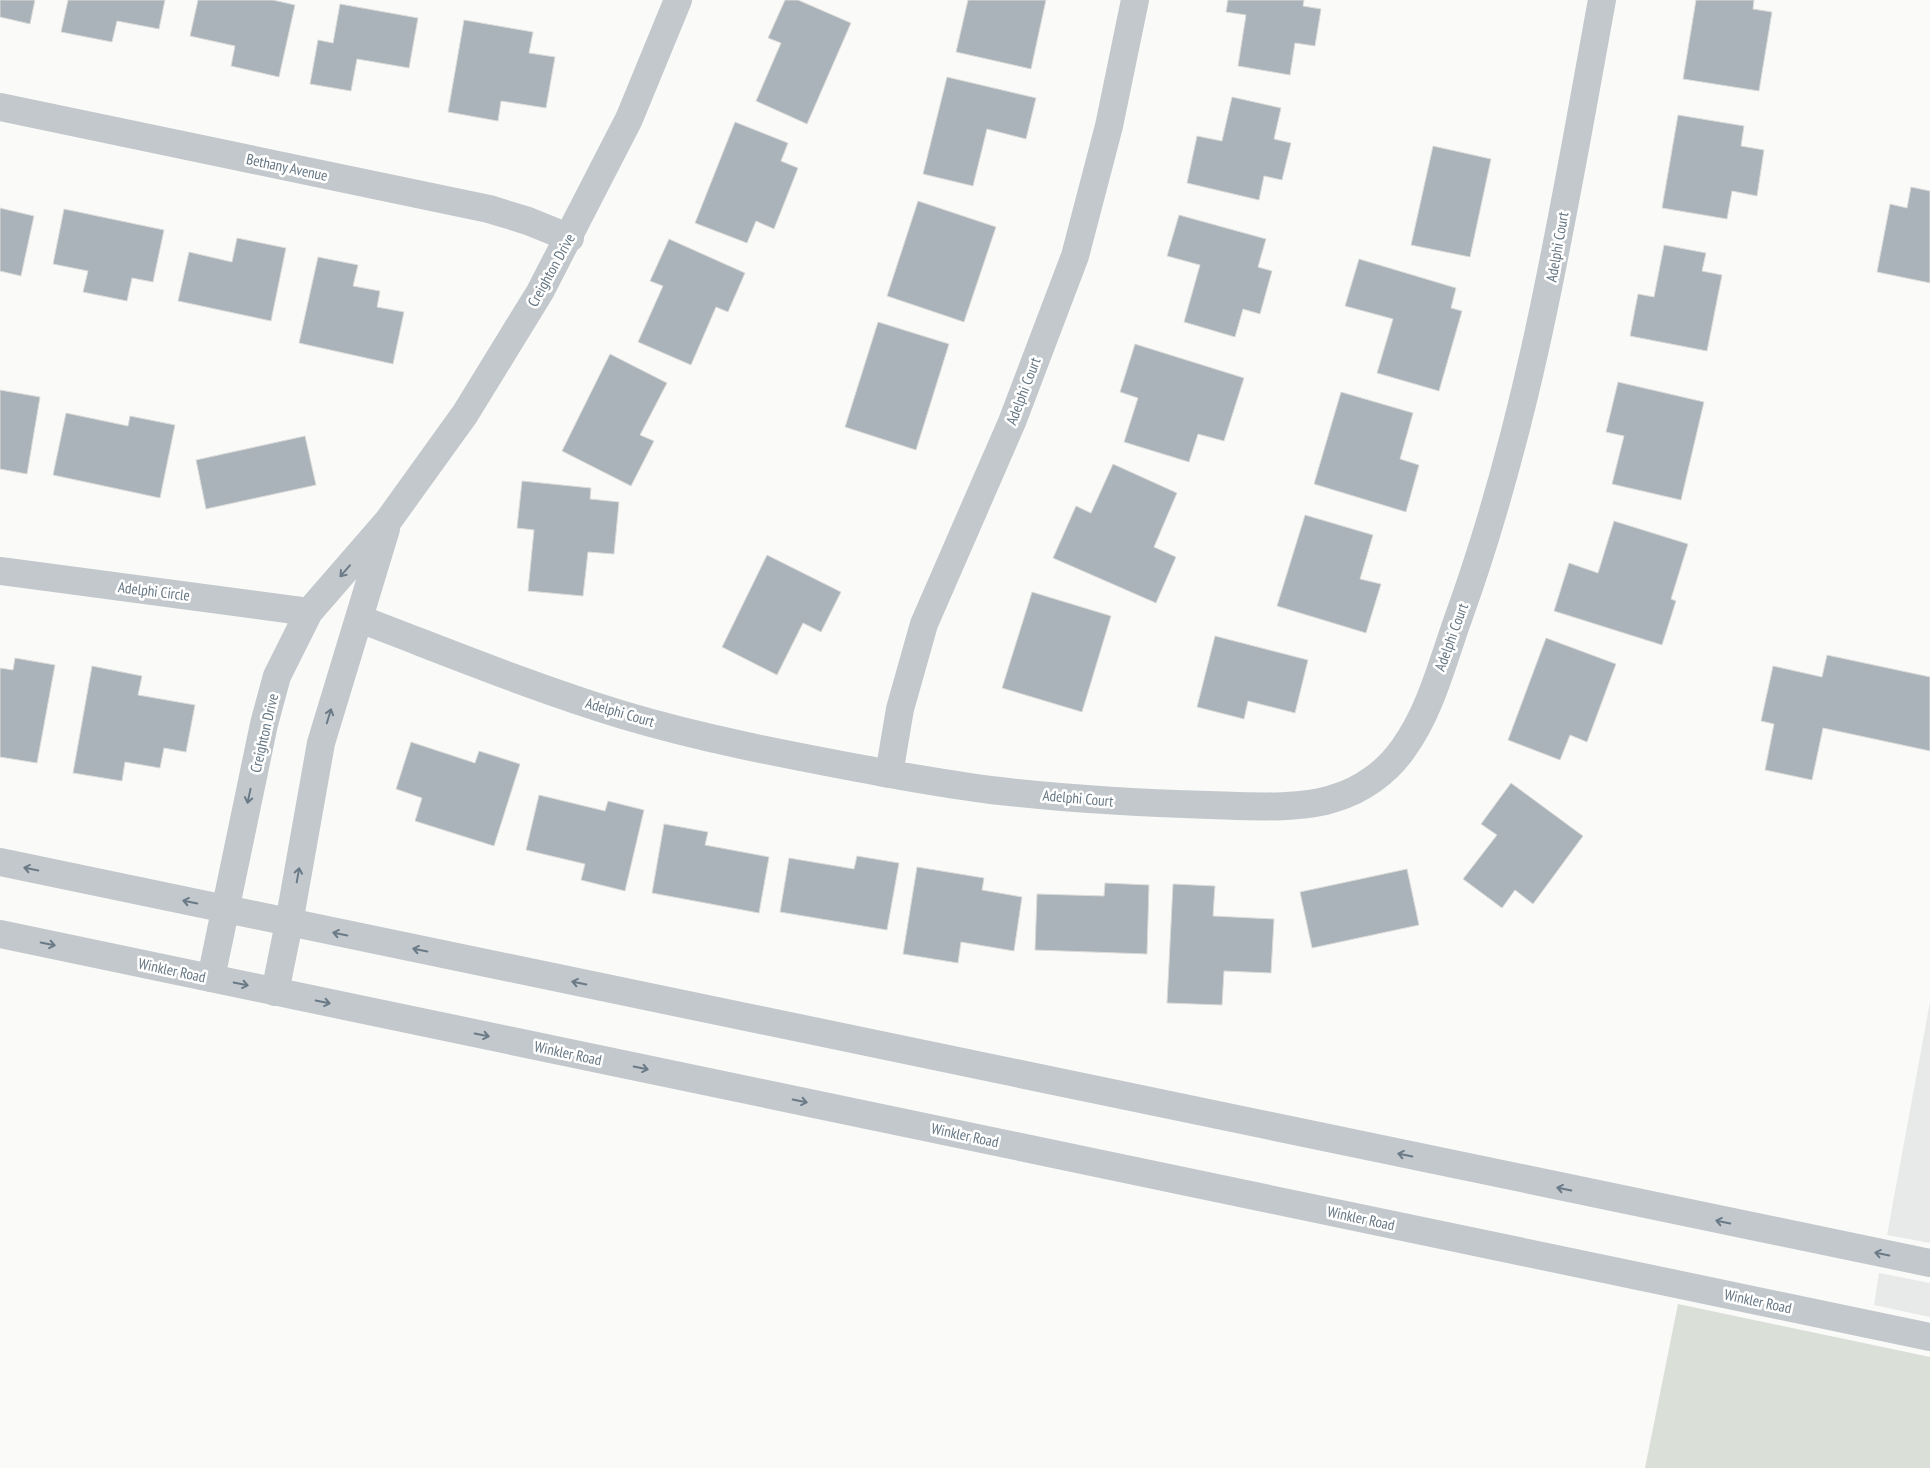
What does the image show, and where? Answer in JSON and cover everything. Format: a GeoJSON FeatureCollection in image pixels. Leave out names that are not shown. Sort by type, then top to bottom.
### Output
{"type":"FeatureCollection","features":[{"type":"Feature","properties":{"kind":"street","name":"Creighton Drive"},"geometry":{"type":"LineString","coordinates":[[211,978],[264,724],[277,676],[309,612],[388,521],[465,414],[540,292],[570,238],[629,119],[678,0]]}},
{"type":"Feature","properties":{"kind":"street","name":"Adelphi Court"},"geometry":{"type":"LineString","coordinates":[[889,774],[900,709],[924,624],[1012,422],[1075,256],[1110,126],[1136,0]]}},
{"type":"Feature","properties":{"kind":"street","name":"Adelphi Court"},"geometry":{"type":"LineString","coordinates":[[360,619],[533,686],[624,715],[755,749],[889,774],[998,791],[1127,802],[1250,806],[1294,804],[1334,799],[1374,780],[1403,749],[1425,710],[1472,579],[1512,449],[1550,286],[1602,0]]}},
{"type":"Feature","properties":{"kind":"street","name":"Bethany Avenue"},"geometry":{"type":"LineString","coordinates":[[0,107],[489,209],[528,220],[570,238]]}},
{"type":"Feature","properties":{"kind":"street","name":"Creighton Drive"},"geometry":{"type":"LineString","coordinates":[[275,992],[290,923],[321,743],[360,619],[388,521]]}},
{"type":"Feature","properties":{"kind":"street","name":"Adelphi Circle"},"geometry":{"type":"LineString","coordinates":[[0,571],[309,612]]}},
{"type":"Feature","properties":{"kind":"street"},"geometry":{"type":"LineString","coordinates":[[0,862],[1930,1263]]}},
{"type":"Feature","properties":{"kind":"street","name":"Winkler Road"},"geometry":{"type":"LineString","coordinates":[[0,934],[1930,1337]]}},
{"type":"Feature","properties":{"kind":"shaded area"},"geometry":{"type":"Polygon","coordinates":[[[1930,1002],[1930,1243],[1887,1235],[1930,1002]]]}},
{"type":"Feature","properties":{"kind":"shaded area"},"geometry":{"type":"Polygon","coordinates":[[[1879,1273],[1930,1283],[1930,1317],[1874,1305],[1879,1273]]]}},
{"type":"Feature","properties":{"kind":"shaded area"},"geometry":{"type":"Polygon","coordinates":[[[1678,1304],[1930,1357],[1930,1468],[1645,1468],[1678,1304]]]}},
{"type":"Feature","properties":{"kind":"building"},"geometry":{"type":"Polygon","coordinates":[[[0,0],[35,0],[30,24],[0,17],[0,0]]]}},
{"type":"Feature","properties":{"kind":"building"},"geometry":{"type":"Polygon","coordinates":[[[68,0],[165,0],[159,29],[117,21],[112,42],[61,32],[68,0]]]}},
{"type":"Feature","properties":{"kind":"building"},"geometry":{"type":"Polygon","coordinates":[[[198,0],[273,0],[295,5],[279,77],[231,66],[235,46],[190,36],[198,0]]]}},
{"type":"Feature","properties":{"kind":"building"},"geometry":{"type":"Polygon","coordinates":[[[785,0],[798,0],[851,23],[807,124],[756,101],[781,43],[768,38],[785,0]]]}},
{"type":"Feature","properties":{"kind":"building"},"geometry":{"type":"Polygon","coordinates":[[[968,0],[1046,0],[1031,69],[956,52],[968,0]]]}},
{"type":"Feature","properties":{"kind":"building"},"geometry":{"type":"Polygon","coordinates":[[[1228,0],[1304,0],[1303,6],[1321,9],[1315,46],[1295,43],[1290,75],[1238,66],[1246,15],[1226,12],[1228,0]]]}},
{"type":"Feature","properties":{"kind":"building"},"geometry":{"type":"Polygon","coordinates":[[[1696,0],[1754,0],[1753,9],[1772,12],[1759,91],[1683,79],[1696,0]]]}},
{"type":"Feature","properties":{"kind":"building"},"geometry":{"type":"Polygon","coordinates":[[[340,4],[418,18],[409,68],[357,59],[351,91],[310,84],[318,40],[333,43],[340,4]]]}},
{"type":"Feature","properties":{"kind":"building"},"geometry":{"type":"Polygon","coordinates":[[[464,20],[533,32],[529,53],[555,57],[546,108],[501,101],[498,121],[448,112],[464,20]]]}},
{"type":"Feature","properties":{"kind":"building"},"geometry":{"type":"Polygon","coordinates":[[[947,77],[1036,98],[1026,139],[987,129],[973,186],[923,174],[947,77]]]}},
{"type":"Feature","properties":{"kind":"building"},"geometry":{"type":"Polygon","coordinates":[[[1232,97],[1281,108],[1274,139],[1291,143],[1282,180],[1264,176],[1259,200],[1187,183],[1197,136],[1222,141],[1232,97]]]}},
{"type":"Feature","properties":{"kind":"building"},"geometry":{"type":"Polygon","coordinates":[[[1678,115],[1744,126],[1741,146],[1764,150],[1757,196],[1732,191],[1727,219],[1662,208],[1678,115]]]}},
{"type":"Feature","properties":{"kind":"building"},"geometry":{"type":"Polygon","coordinates":[[[735,122],[788,143],[781,161],[798,168],[774,229],[756,221],[747,243],[695,223],[735,122]]]}},
{"type":"Feature","properties":{"kind":"building"},"geometry":{"type":"Polygon","coordinates":[[[1433,146],[1491,159],[1470,257],[1411,245],[1433,146]]]}},
{"type":"Feature","properties":{"kind":"building"},"geometry":{"type":"Polygon","coordinates":[[[1911,187],[1930,191],[1930,283],[1877,272],[1890,204],[1907,208],[1911,187]]]}},
{"type":"Feature","properties":{"kind":"building"},"geometry":{"type":"Polygon","coordinates":[[[918,201],[996,227],[964,322],[887,296],[918,201]]]}},
{"type":"Feature","properties":{"kind":"building"},"geometry":{"type":"Polygon","coordinates":[[[0,208],[34,216],[21,276],[0,271],[0,208]]]}},
{"type":"Feature","properties":{"kind":"building"},"geometry":{"type":"Polygon","coordinates":[[[64,209],[164,230],[153,282],[132,278],[127,301],[83,292],[88,271],[53,264],[64,209]]]}},
{"type":"Feature","properties":{"kind":"building"},"geometry":{"type":"Polygon","coordinates":[[[1179,215],[1266,239],[1258,267],[1272,271],[1260,314],[1243,309],[1235,337],[1184,322],[1200,265],[1167,256],[1179,215]]]}},
{"type":"Feature","properties":{"kind":"building"},"geometry":{"type":"Polygon","coordinates":[[[237,238],[286,248],[271,321],[178,301],[189,252],[232,262],[237,238]]]}},
{"type":"Feature","properties":{"kind":"building"},"geometry":{"type":"Polygon","coordinates":[[[669,239],[745,273],[728,312],[716,307],[691,365],[638,342],[663,286],[650,281],[669,239]]]}},
{"type":"Feature","properties":{"kind":"building"},"geometry":{"type":"Polygon","coordinates":[[[1664,245],[1706,253],[1702,271],[1722,275],[1707,351],[1630,336],[1638,294],[1654,297],[1664,245]]]}},
{"type":"Feature","properties":{"kind":"building"},"geometry":{"type":"Polygon","coordinates":[[[318,257],[358,265],[353,286],[380,291],[377,307],[404,312],[393,364],[299,343],[318,257]]]}},
{"type":"Feature","properties":{"kind":"building"},"geometry":{"type":"Polygon","coordinates":[[[1359,259],[1456,288],[1451,308],[1462,311],[1439,391],[1377,373],[1393,319],[1345,306],[1359,259]]]}},
{"type":"Feature","properties":{"kind":"building"},"geometry":{"type":"Polygon","coordinates":[[[878,322],[949,344],[916,450],[845,427],[878,322]]]}},
{"type":"Feature","properties":{"kind":"building"},"geometry":{"type":"Polygon","coordinates":[[[1135,344],[1244,378],[1224,441],[1198,434],[1189,462],[1124,442],[1138,398],[1120,392],[1135,344]]]}},
{"type":"Feature","properties":{"kind":"building"},"geometry":{"type":"Polygon","coordinates":[[[610,354],[667,383],[640,435],[654,441],[631,486],[562,451],[610,354]]]}},
{"type":"Feature","properties":{"kind":"building"},"geometry":{"type":"Polygon","coordinates":[[[1618,382],[1704,402],[1681,500],[1612,484],[1624,436],[1606,432],[1618,382]]]}},
{"type":"Feature","properties":{"kind":"building"},"geometry":{"type":"Polygon","coordinates":[[[0,390],[40,397],[27,474],[0,469],[0,390]]]}},
{"type":"Feature","properties":{"kind":"building"},"geometry":{"type":"Polygon","coordinates":[[[1341,392],[1413,413],[1400,459],[1419,465],[1406,512],[1314,484],[1341,392]]]}},
{"type":"Feature","properties":{"kind":"building"},"geometry":{"type":"Polygon","coordinates":[[[66,413],[128,426],[130,416],[175,425],[160,498],[53,475],[66,413]]]}},
{"type":"Feature","properties":{"kind":"building"},"geometry":{"type":"Polygon","coordinates":[[[305,436],[316,485],[206,509],[196,460],[305,436]]]}},
{"type":"Feature","properties":{"kind":"building"},"geometry":{"type":"Polygon","coordinates":[[[1113,464],[1177,493],[1154,547],[1176,557],[1156,603],[1053,558],[1076,506],[1091,513],[1113,464]]]}},
{"type":"Feature","properties":{"kind":"building"},"geometry":{"type":"Polygon","coordinates":[[[522,481],[591,488],[590,499],[619,502],[614,554],[588,552],[583,596],[528,591],[534,530],[517,528],[522,481]]]}},
{"type":"Feature","properties":{"kind":"building"},"geometry":{"type":"Polygon","coordinates":[[[1305,515],[1373,535],[1360,579],[1381,584],[1366,633],[1277,606],[1305,515]]]}},
{"type":"Feature","properties":{"kind":"building"},"geometry":{"type":"Polygon","coordinates":[[[1614,521],[1688,544],[1671,599],[1676,601],[1662,645],[1554,611],[1569,563],[1598,573],[1614,521]]]}},
{"type":"Feature","properties":{"kind":"building"},"geometry":{"type":"Polygon","coordinates":[[[767,555],[841,592],[821,632],[803,623],[777,675],[722,647],[767,555]]]}},
{"type":"Feature","properties":{"kind":"building"},"geometry":{"type":"Polygon","coordinates":[[[1032,592],[1111,616],[1082,712],[1002,688],[1032,592]]]}},
{"type":"Feature","properties":{"kind":"building"},"geometry":{"type":"Polygon","coordinates":[[[1215,636],[1308,660],[1295,713],[1248,701],[1244,719],[1197,707],[1215,636]]]}},
{"type":"Feature","properties":{"kind":"building"},"geometry":{"type":"Polygon","coordinates":[[[1546,638],[1616,664],[1587,742],[1570,735],[1560,760],[1508,740],[1546,638]]]}},
{"type":"Feature","properties":{"kind":"building"},"geometry":{"type":"Polygon","coordinates":[[[1827,655],[1930,677],[1930,751],[1823,728],[1812,780],[1765,770],[1774,724],[1761,721],[1773,666],[1822,677],[1827,655]]]}},
{"type":"Feature","properties":{"kind":"building"},"geometry":{"type":"Polygon","coordinates":[[[15,658],[55,665],[37,763],[0,757],[0,668],[13,670],[15,658]]]}},
{"type":"Feature","properties":{"kind":"building"},"geometry":{"type":"Polygon","coordinates":[[[92,666],[142,676],[138,695],[195,705],[186,752],[164,748],[160,768],[125,762],[122,781],[73,773],[92,666]]]}},
{"type":"Feature","properties":{"kind":"building"},"geometry":{"type":"Polygon","coordinates":[[[411,742],[475,763],[479,751],[520,764],[494,846],[415,821],[422,798],[396,789],[411,742]]]}},
{"type":"Feature","properties":{"kind":"building"},"geometry":{"type":"Polygon","coordinates":[[[1511,783],[1583,836],[1533,904],[1515,890],[1502,908],[1463,879],[1497,835],[1481,824],[1511,783]]]}},
{"type":"Feature","properties":{"kind":"building"},"geometry":{"type":"Polygon","coordinates":[[[539,795],[605,811],[608,801],[644,810],[625,891],[581,880],[585,864],[526,850],[539,795]]]}},
{"type":"Feature","properties":{"kind":"building"},"geometry":{"type":"Polygon","coordinates":[[[664,824],[708,832],[705,845],[769,857],[759,913],[652,893],[664,824]]]}},
{"type":"Feature","properties":{"kind":"building"},"geometry":{"type":"Polygon","coordinates":[[[857,856],[899,863],[887,930],[780,912],[789,858],[854,869],[857,856]]]}},
{"type":"Feature","properties":{"kind":"building"},"geometry":{"type":"Polygon","coordinates":[[[917,867],[984,878],[982,890],[1022,897],[1014,951],[961,942],[958,963],[903,954],[917,867]]]}},
{"type":"Feature","properties":{"kind":"building"},"geometry":{"type":"Polygon","coordinates":[[[1407,869],[1419,925],[1312,948],[1300,892],[1407,869]]]}},
{"type":"Feature","properties":{"kind":"building"},"geometry":{"type":"Polygon","coordinates":[[[1105,883],[1149,885],[1147,954],[1035,950],[1037,894],[1104,896],[1105,883]]]}},
{"type":"Feature","properties":{"kind":"building"},"geometry":{"type":"Polygon","coordinates":[[[1173,884],[1215,886],[1213,916],[1274,919],[1271,973],[1224,971],[1222,1005],[1167,1003],[1173,884]]]}}]}
